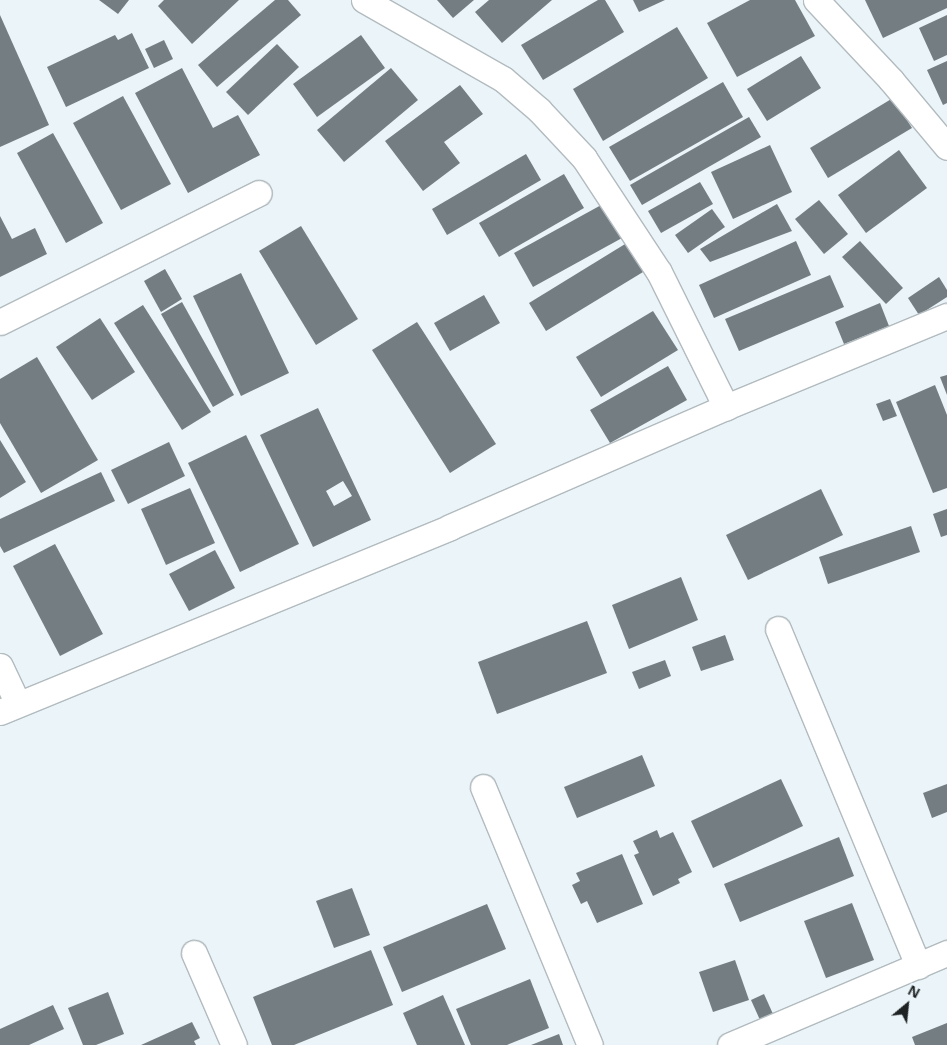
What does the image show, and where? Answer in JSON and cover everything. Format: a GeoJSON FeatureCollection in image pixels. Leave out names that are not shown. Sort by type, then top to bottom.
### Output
{"type":"FeatureCollection","features":[{"type":"Feature","properties":{"kind":"street"},"geometry":{"type":"LineString","coordinates":[[364,0],[504,79],[539,110],[584,158],[659,272],[726,407]]}},
{"type":"Feature","properties":{"kind":"street"},"geometry":{"type":"LineString","coordinates":[[816,0],[891,80],[947,147]]}},
{"type":"Feature","properties":{"kind":"street"},"geometry":{"type":"LineString","coordinates":[[0,322],[259,193]]}},
{"type":"Feature","properties":{"kind":"street"},"geometry":{"type":"LineString","coordinates":[[0,666],[9,708],[450,527],[726,407],[947,316]]}},
{"type":"Feature","properties":{"kind":"street"},"geometry":{"type":"LineString","coordinates":[[778,629],[918,966]]}},
{"type":"Feature","properties":{"kind":"street"},"geometry":{"type":"LineString","coordinates":[[482,787],[590,1045]]}},
{"type":"Feature","properties":{"kind":"street"},"geometry":{"type":"LineString","coordinates":[[194,953],[234,1045]]}},
{"type":"Feature","properties":{"kind":"street"},"geometry":{"type":"LineString","coordinates":[[730,1045],[947,954]]}},
{"type":"Feature","properties":{"kind":"building"},"geometry":{"type":"Polygon","coordinates":[[[99,0],[129,0],[118,14],[99,0]]]}},
{"type":"Feature","properties":{"kind":"building"},"geometry":{"type":"Polygon","coordinates":[[[164,0],[239,0],[192,44],[158,6],[164,0]]]}},
{"type":"Feature","properties":{"kind":"building"},"geometry":{"type":"Polygon","coordinates":[[[275,0],[288,0],[301,15],[217,87],[198,65],[275,0]]]}},
{"type":"Feature","properties":{"kind":"building"},"geometry":{"type":"Polygon","coordinates":[[[437,0],[474,0],[453,18],[437,0]]]}},
{"type":"Feature","properties":{"kind":"building"},"geometry":{"type":"Polygon","coordinates":[[[489,0],[552,0],[502,43],[475,12],[489,0]]]}},
{"type":"Feature","properties":{"kind":"building"},"geometry":{"type":"Polygon","coordinates":[[[598,0],[605,0],[624,32],[543,80],[521,45],[598,0]]]}},
{"type":"Feature","properties":{"kind":"building"},"geometry":{"type":"Polygon","coordinates":[[[633,0],[665,0],[639,12],[633,0]]]}},
{"type":"Feature","properties":{"kind":"building"},"geometry":{"type":"Polygon","coordinates":[[[750,0],[795,0],[815,36],[737,77],[707,23],[750,0]]]}},
{"type":"Feature","properties":{"kind":"building"},"geometry":{"type":"Polygon","coordinates":[[[865,0],[947,0],[947,8],[883,38],[865,0]]]}},
{"type":"Feature","properties":{"kind":"building"},"geometry":{"type":"Polygon","coordinates":[[[0,15],[49,125],[0,147],[0,15]]]}},
{"type":"Feature","properties":{"kind":"building"},"geometry":{"type":"Polygon","coordinates":[[[947,15],[947,55],[934,61],[919,28],[947,15]]]}},
{"type":"Feature","properties":{"kind":"building"},"geometry":{"type":"Polygon","coordinates":[[[677,27],[708,78],[603,141],[573,89],[677,27]]]}},
{"type":"Feature","properties":{"kind":"building"},"geometry":{"type":"Polygon","coordinates":[[[132,33],[149,68],[66,107],[47,67],[115,35],[118,40],[132,33]]]}},
{"type":"Feature","properties":{"kind":"building"},"geometry":{"type":"Polygon","coordinates":[[[361,35],[385,68],[317,117],[293,84],[361,35]]]}},
{"type":"Feature","properties":{"kind":"building"},"geometry":{"type":"Polygon","coordinates":[[[164,40],[173,59],[154,68],[145,49],[164,40]]]}},
{"type":"Feature","properties":{"kind":"building"},"geometry":{"type":"Polygon","coordinates":[[[277,44],[299,67],[248,115],[226,92],[277,44]]]}},
{"type":"Feature","properties":{"kind":"building"},"geometry":{"type":"Polygon","coordinates":[[[801,56],[821,88],[767,121],[747,89],[801,56]]]}},
{"type":"Feature","properties":{"kind":"building"},"geometry":{"type":"Polygon","coordinates":[[[947,61],[947,103],[943,105],[927,70],[947,61]]]}},
{"type":"Feature","properties":{"kind":"building"},"geometry":{"type":"Polygon","coordinates":[[[182,68],[213,128],[238,115],[260,155],[188,193],[135,93],[182,68]]]}},
{"type":"Feature","properties":{"kind":"building"},"geometry":{"type":"Polygon","coordinates":[[[391,68],[418,100],[344,162],[317,130],[391,68]]]}},
{"type":"Feature","properties":{"kind":"building"},"geometry":{"type":"Polygon","coordinates":[[[723,82],[743,117],[630,181],[609,147],[723,82]]]}},
{"type":"Feature","properties":{"kind":"building"},"geometry":{"type":"Polygon","coordinates":[[[460,85],[483,114],[444,142],[460,163],[423,191],[385,141],[460,85]]]}},
{"type":"Feature","properties":{"kind":"building"},"geometry":{"type":"Polygon","coordinates":[[[123,96],[171,184],[121,210],[73,123],[123,96]]]}},
{"type":"Feature","properties":{"kind":"building"},"geometry":{"type":"Polygon","coordinates":[[[893,98],[912,128],[828,178],[810,148],[893,98]]]}},
{"type":"Feature","properties":{"kind":"building"},"geometry":{"type":"Polygon","coordinates":[[[749,117],[761,137],[642,205],[630,185],[749,117]]]}},
{"type":"Feature","properties":{"kind":"building"},"geometry":{"type":"Polygon","coordinates":[[[53,133],[103,223],[66,243],[17,153],[53,133]]]}},
{"type":"Feature","properties":{"kind":"building"},"geometry":{"type":"Polygon","coordinates":[[[770,145],[792,192],[733,219],[711,172],[770,145]]]}},
{"type":"Feature","properties":{"kind":"building"},"geometry":{"type":"Polygon","coordinates":[[[899,150],[927,188],[866,233],[838,195],[899,150]]]}},
{"type":"Feature","properties":{"kind":"building"},"geometry":{"type":"Polygon","coordinates":[[[526,154],[541,180],[447,235],[432,209],[526,154]]]}},
{"type":"Feature","properties":{"kind":"building"},"geometry":{"type":"Polygon","coordinates":[[[564,174],[584,208],[499,257],[479,223],[564,174]]]}},
{"type":"Feature","properties":{"kind":"building"},"geometry":{"type":"Polygon","coordinates":[[[700,182],[713,204],[661,233],[648,211],[700,182]]]}},
{"type":"Feature","properties":{"kind":"building"},"geometry":{"type":"Polygon","coordinates":[[[819,200],[848,234],[824,254],[795,219],[819,200]]]}},
{"type":"Feature","properties":{"kind":"building"},"geometry":{"type":"Polygon","coordinates":[[[603,204],[622,238],[533,287],[514,253],[603,204]]]}},
{"type":"Feature","properties":{"kind":"building"},"geometry":{"type":"Polygon","coordinates":[[[777,204],[792,231],[710,262],[700,249],[777,204]]]}},
{"type":"Feature","properties":{"kind":"building"},"geometry":{"type":"Polygon","coordinates":[[[712,209],[725,227],[688,253],[675,235],[712,209]]]}},
{"type":"Feature","properties":{"kind":"building"},"geometry":{"type":"Polygon","coordinates":[[[0,216],[12,239],[35,228],[47,254],[0,277],[0,216]]]}},
{"type":"Feature","properties":{"kind":"building"},"geometry":{"type":"Polygon","coordinates":[[[301,226],[358,319],[316,345],[259,251],[301,226]]]}},
{"type":"Feature","properties":{"kind":"building"},"geometry":{"type":"Polygon","coordinates":[[[630,241],[648,269],[546,331],[529,303],[630,241]]]}},
{"type":"Feature","properties":{"kind":"building"},"geometry":{"type":"Polygon","coordinates":[[[796,241],[811,275],[714,318],[699,285],[796,241]]]}},
{"type":"Feature","properties":{"kind":"building"},"geometry":{"type":"Polygon","coordinates":[[[860,241],[903,288],[886,304],[842,257],[860,241]]]}},
{"type":"Feature","properties":{"kind":"building"},"geometry":{"type":"Polygon","coordinates":[[[165,269],[182,299],[161,312],[144,281],[165,269]]]}},
{"type":"Feature","properties":{"kind":"building"},"geometry":{"type":"Polygon","coordinates":[[[241,273],[289,373],[241,396],[193,296],[241,273]]]}},
{"type":"Feature","properties":{"kind":"building"},"geometry":{"type":"Polygon","coordinates":[[[830,275],[844,307],[739,351],[725,319],[830,275]]]}},
{"type":"Feature","properties":{"kind":"building"},"geometry":{"type":"Polygon","coordinates":[[[939,277],[947,290],[947,297],[919,315],[908,298],[939,277]]]}},
{"type":"Feature","properties":{"kind":"building"},"geometry":{"type":"Polygon","coordinates":[[[484,295],[500,323],[450,351],[434,323],[484,295]]]}},
{"type":"Feature","properties":{"kind":"building"},"geometry":{"type":"Polygon","coordinates":[[[182,302],[234,395],[213,407],[161,314],[182,302]]]}},
{"type":"Feature","properties":{"kind":"building"},"geometry":{"type":"Polygon","coordinates":[[[880,303],[889,326],[844,344],[835,322],[880,303]]]}},
{"type":"Feature","properties":{"kind":"building"},"geometry":{"type":"Polygon","coordinates":[[[143,305],[211,412],[182,430],[114,323],[143,305]]]}},
{"type":"Feature","properties":{"kind":"building"},"geometry":{"type":"Polygon","coordinates":[[[653,311],[678,350],[601,397],[576,357],[653,311]]]}},
{"type":"Feature","properties":{"kind":"building"},"geometry":{"type":"Polygon","coordinates":[[[100,318],[135,372],[92,400],[56,347],[100,318]]]}},
{"type":"Feature","properties":{"kind":"building"},"geometry":{"type":"Polygon","coordinates":[[[417,322],[496,444],[450,473],[372,350],[417,322]]]}},
{"type":"Feature","properties":{"kind":"building"},"geometry":{"type":"Polygon","coordinates":[[[37,357],[98,460],[41,493],[0,423],[0,379],[37,357]]]}},
{"type":"Feature","properties":{"kind":"building"},"geometry":{"type":"Polygon","coordinates":[[[668,366],[687,400],[610,443],[590,410],[668,366]]]}},
{"type":"Feature","properties":{"kind":"building"},"geometry":{"type":"Polygon","coordinates":[[[947,375],[947,395],[940,377],[947,375]]]}},
{"type":"Feature","properties":{"kind":"building"},"geometry":{"type":"Polygon","coordinates":[[[935,385],[947,415],[947,488],[933,493],[896,402],[935,385]]]}},
{"type":"Feature","properties":{"kind":"building"},"geometry":{"type":"Polygon","coordinates":[[[890,399],[897,416],[883,421],[876,404],[890,399]]]}},
{"type":"Feature","properties":{"kind":"building"},"geometry":{"type":"Polygon","coordinates":[[[318,408],[371,520],[313,547],[260,435],[318,408]],[[343,481],[326,491],[334,506],[352,496],[343,481]]]}},
{"type":"Feature","properties":{"kind":"building"},"geometry":{"type":"Polygon","coordinates":[[[246,435],[299,544],[240,572],[188,463],[246,435]]]}},
{"type":"Feature","properties":{"kind":"building"},"geometry":{"type":"Polygon","coordinates":[[[0,440],[26,482],[0,498],[0,440]]]}},
{"type":"Feature","properties":{"kind":"building"},"geometry":{"type":"Polygon","coordinates":[[[169,442],[185,476],[128,504],[111,470],[169,442]]]}},
{"type":"Feature","properties":{"kind":"building"},"geometry":{"type":"Polygon","coordinates":[[[101,472],[115,501],[4,553],[0,546],[0,519],[101,472]]]}},
{"type":"Feature","properties":{"kind":"building"},"geometry":{"type":"Polygon","coordinates":[[[190,488],[215,543],[166,565],[141,509],[190,488]]]}},
{"type":"Feature","properties":{"kind":"building"},"geometry":{"type":"Polygon","coordinates":[[[821,489],[843,535],[748,580],[726,535],[821,489]]]}},
{"type":"Feature","properties":{"kind":"building"},"geometry":{"type":"Polygon","coordinates":[[[947,509],[947,535],[941,537],[933,514],[947,509]]]}},
{"type":"Feature","properties":{"kind":"building"},"geometry":{"type":"Polygon","coordinates":[[[911,526],[920,552],[828,584],[819,557],[911,526]]]}},
{"type":"Feature","properties":{"kind":"building"},"geometry":{"type":"Polygon","coordinates":[[[55,544],[103,634],[60,656],[13,566],[55,544]]]}},
{"type":"Feature","properties":{"kind":"building"},"geometry":{"type":"Polygon","coordinates":[[[215,550],[235,588],[189,611],[169,574],[215,550]]]}},
{"type":"Feature","properties":{"kind":"building"},"geometry":{"type":"Polygon","coordinates":[[[681,577],[698,620],[629,649],[612,605],[681,577]]]}},
{"type":"Feature","properties":{"kind":"building"},"geometry":{"type":"Polygon","coordinates":[[[587,621],[607,673],[497,714],[478,662],[587,621]]]}},
{"type":"Feature","properties":{"kind":"building"},"geometry":{"type":"Polygon","coordinates":[[[725,635],[734,660],[701,671],[692,647],[725,635]]]}},
{"type":"Feature","properties":{"kind":"building"},"geometry":{"type":"Polygon","coordinates":[[[665,660],[671,676],[639,689],[632,672],[665,660]]]}},
{"type":"Feature","properties":{"kind":"building"},"geometry":{"type":"Polygon","coordinates":[[[642,755],[655,786],[577,818],[564,787],[642,755]]]}},
{"type":"Feature","properties":{"kind":"building"},"geometry":{"type":"Polygon","coordinates":[[[781,779],[803,826],[713,868],[691,821],[781,779]]]}},
{"type":"Feature","properties":{"kind":"building"},"geometry":{"type":"Polygon","coordinates":[[[947,784],[947,812],[932,818],[923,793],[947,784]]]}},
{"type":"Feature","properties":{"kind":"building"},"geometry":{"type":"Polygon","coordinates":[[[657,830],[660,838],[673,832],[692,872],[678,879],[680,883],[653,896],[634,855],[639,853],[633,841],[657,830]]]}},
{"type":"Feature","properties":{"kind":"building"},"geometry":{"type":"Polygon","coordinates":[[[839,837],[854,876],[740,922],[724,884],[839,837]]]}},
{"type":"Feature","properties":{"kind":"building"},"geometry":{"type":"Polygon","coordinates":[[[622,854],[643,904],[597,923],[587,901],[581,904],[572,885],[580,881],[576,873],[622,854]]]}},
{"type":"Feature","properties":{"kind":"building"},"geometry":{"type":"Polygon","coordinates":[[[352,888],[370,935],[334,948],[316,901],[352,888]]]}},
{"type":"Feature","properties":{"kind":"building"},"geometry":{"type":"Polygon","coordinates":[[[852,903],[874,960],[826,978],[804,921],[852,903]]]}},
{"type":"Feature","properties":{"kind":"building"},"geometry":{"type":"Polygon","coordinates":[[[487,904],[506,949],[402,992],[383,947],[487,904]]]}},
{"type":"Feature","properties":{"kind":"building"},"geometry":{"type":"Polygon","coordinates":[[[371,950],[393,1005],[294,1045],[272,1045],[253,997],[371,950]]]}},
{"type":"Feature","properties":{"kind":"building"},"geometry":{"type":"Polygon","coordinates":[[[735,960],[749,1000],[713,1012],[699,972],[735,960]]]}},
{"type":"Feature","properties":{"kind":"building"},"geometry":{"type":"Polygon","coordinates":[[[530,979],[549,1028],[507,1045],[471,1045],[456,1009],[530,979]]]}},
{"type":"Feature","properties":{"kind":"building"},"geometry":{"type":"Polygon","coordinates":[[[108,992],[124,1034],[96,1045],[83,1045],[68,1008],[108,992]]]}},
{"type":"Feature","properties":{"kind":"building"},"geometry":{"type":"Polygon","coordinates":[[[764,994],[773,1014],[760,1020],[751,1000],[764,994]]]}},
{"type":"Feature","properties":{"kind":"building"},"geometry":{"type":"Polygon","coordinates":[[[443,995],[465,1045],[417,1045],[403,1013],[443,995]]]}},
{"type":"Feature","properties":{"kind":"building"},"geometry":{"type":"Polygon","coordinates":[[[53,1005],[64,1029],[29,1045],[0,1045],[0,1029],[53,1005]]]}},
{"type":"Feature","properties":{"kind":"building"},"geometry":{"type":"Polygon","coordinates":[[[192,1022],[200,1038],[194,1041],[196,1045],[141,1045],[192,1022]]]}},
{"type":"Feature","properties":{"kind":"building"},"geometry":{"type":"Polygon","coordinates":[[[947,1023],[947,1045],[915,1045],[912,1037],[947,1023]]]}},
{"type":"Feature","properties":{"kind":"building"},"geometry":{"type":"Polygon","coordinates":[[[559,1034],[563,1045],[531,1045],[559,1034]]]}}]}
